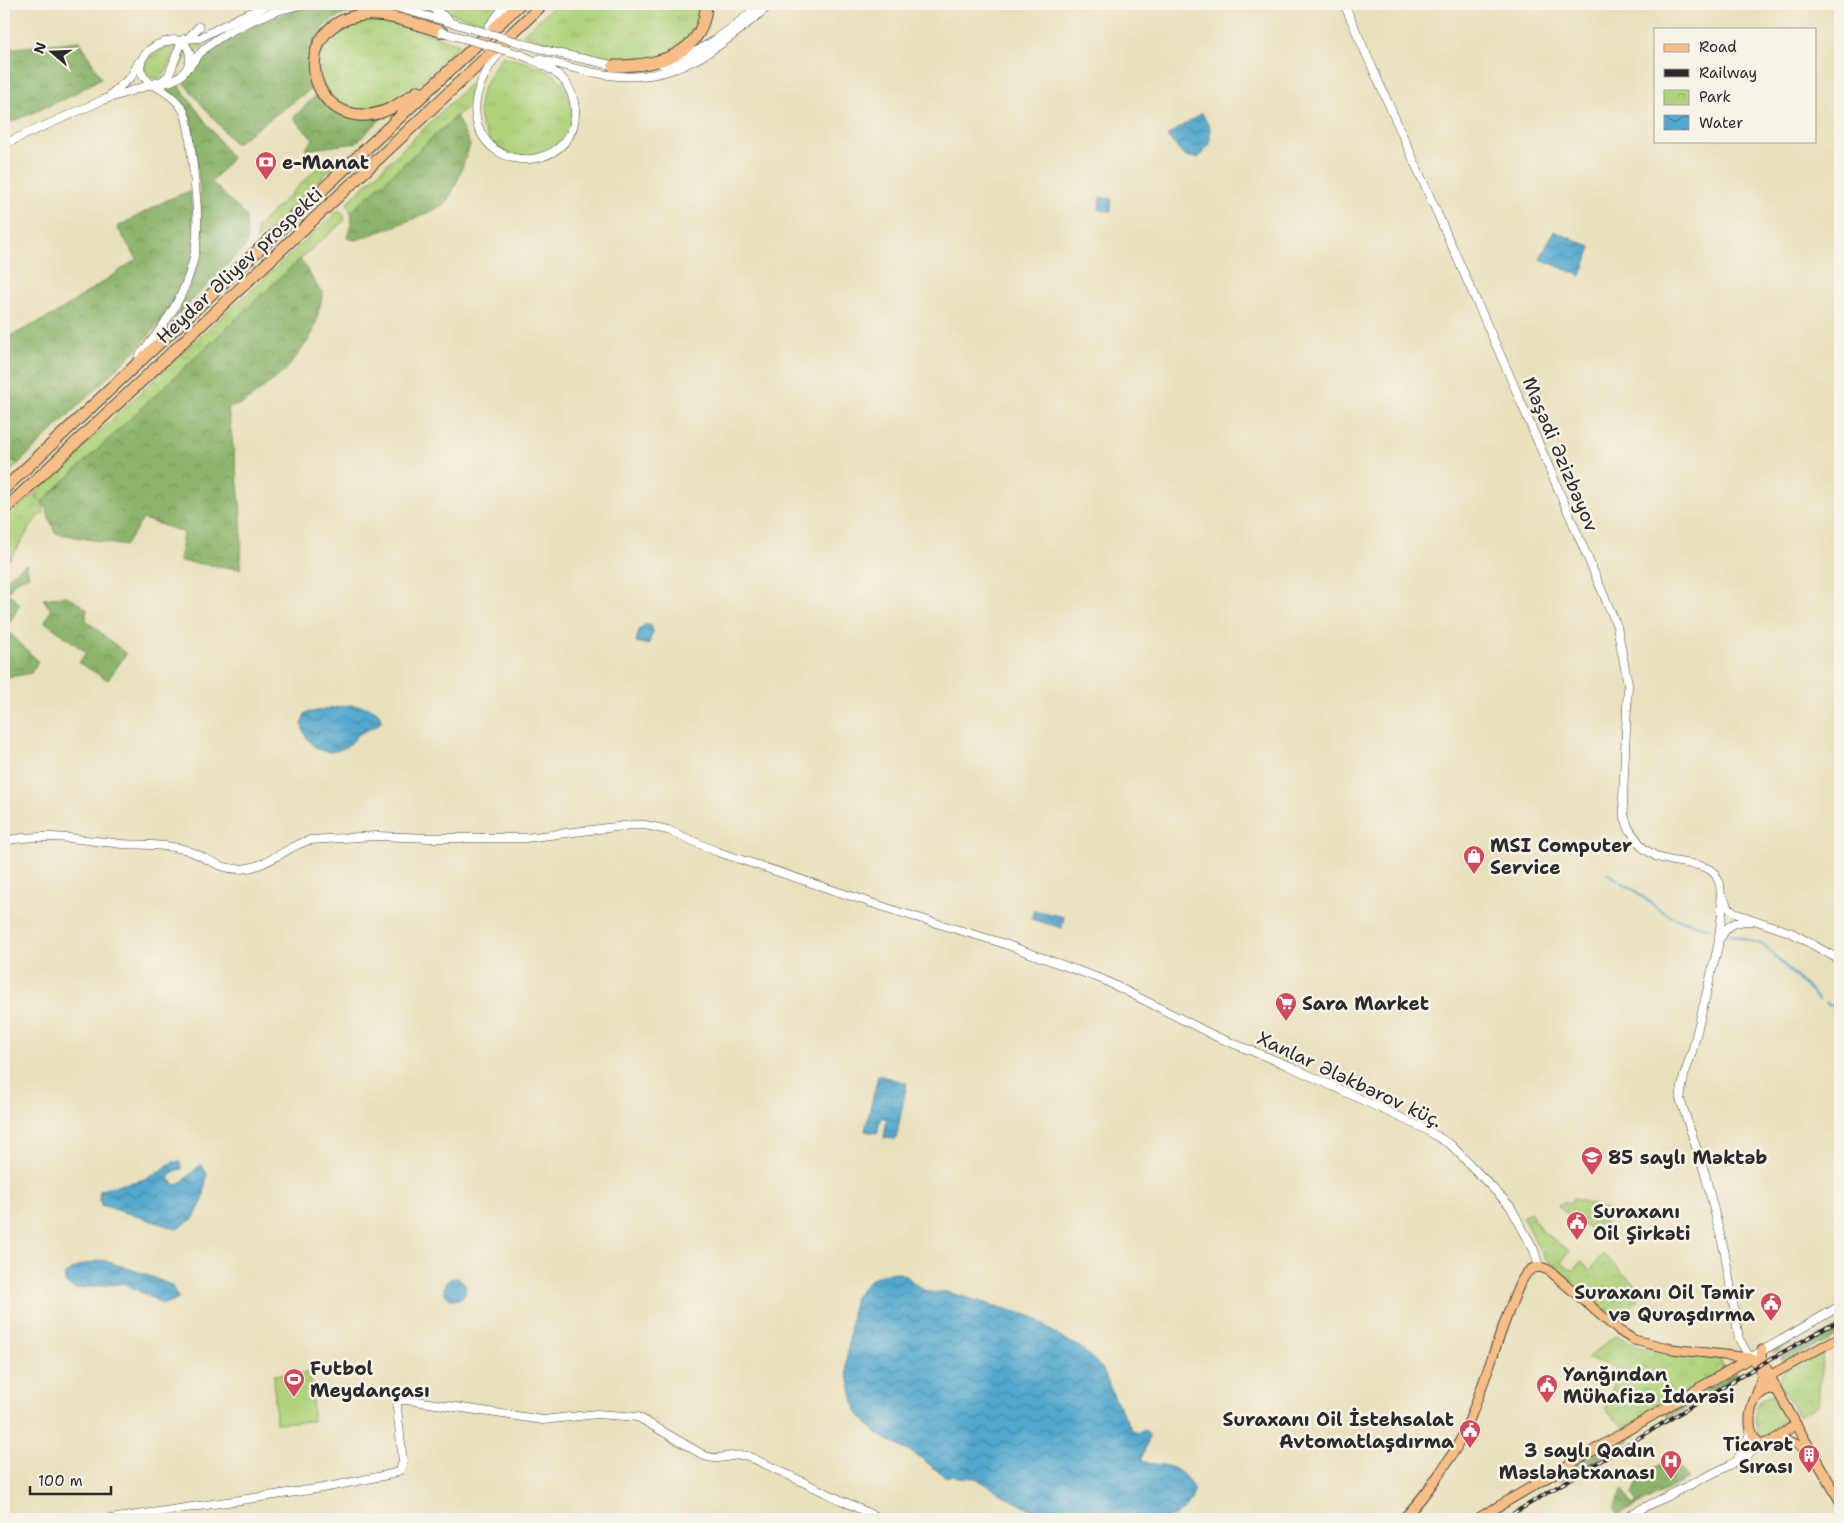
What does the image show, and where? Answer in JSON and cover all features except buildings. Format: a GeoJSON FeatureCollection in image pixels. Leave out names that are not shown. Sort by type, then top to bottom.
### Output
{"type":"FeatureCollection","features":[{"type":"Feature","properties":{"kind":"highway","name":"Heydər Əliyev prospekti"},"geometry":{"type":"LineString","coordinates":[[4,489],[520,4]]}},
{"type":"Feature","properties":{"kind":"highway","name":"Heydər Əliyev prospekti"},"geometry":{"type":"LineString","coordinates":[[4,510],[542,4]]}},
{"type":"Feature","properties":{"kind":"highway"},"geometry":{"type":"LineString","coordinates":[[613,66],[657,62],[672,57],[683,50],[698,33],[704,18],[706,4]]}},
{"type":"Feature","properties":{"kind":"highway"},"geometry":{"type":"LineString","coordinates":[[442,32],[377,16],[365,15],[343,20],[325,32],[318,45],[314,69],[318,85],[328,99],[342,110],[354,114],[374,114],[388,110],[407,99],[461,58]]}},
{"type":"Feature","properties":{"kind":"main road"},"geometry":{"type":"LineString","coordinates":[[1403,1519],[1460,1443],[1519,1288],[1529,1270],[1539,1267],[1555,1275],[1618,1330],[1634,1340],[1672,1349],[1750,1358],[1757,1363],[1762,1375],[1761,1384],[1753,1403],[1752,1435],[1757,1441],[1786,1440],[1799,1445],[1813,1454]]}},
{"type":"Feature","properties":{"kind":"main road"},"geometry":{"type":"LineString","coordinates":[[1753,1403],[1764,1383],[1771,1375],[1840,1337]]}},
{"type":"Feature","properties":{"kind":"main road"},"geometry":{"type":"LineString","coordinates":[[1762,1350],[1761,1357],[1778,1392],[1840,1501]]}},
{"type":"Feature","properties":{"kind":"main road"},"geometry":{"type":"LineString","coordinates":[[1477,1519],[1750,1358]]}},
{"type":"Feature","properties":{"kind":"main road"},"geometry":{"type":"LineString","coordinates":[[1753,1403],[1768,1390],[1773,1389],[1778,1392]]}},
{"type":"Feature","properties":{"kind":"main road"},"geometry":{"type":"LineString","coordinates":[[1768,1442],[1796,1424]]}},
{"type":"Feature","properties":{"kind":"street"},"geometry":{"type":"LineString","coordinates":[[104,100],[131,77],[145,53],[154,46],[200,38],[245,15],[272,4]]}},
{"type":"Feature","properties":{"kind":"street"},"geometry":{"type":"LineString","coordinates":[[4,144],[104,100],[137,88],[165,84],[181,75],[203,50],[223,36],[273,12],[308,4]]}},
{"type":"Feature","properties":{"kind":"street"},"geometry":{"type":"LineString","coordinates":[[350,4],[522,55],[609,75],[631,77],[668,72],[695,61],[723,44],[771,4]]}},
{"type":"Feature","properties":{"kind":"street"},"geometry":{"type":"LineString","coordinates":[[384,4],[552,52],[628,68],[650,67],[703,49],[761,4]]}},
{"type":"Feature","properties":{"kind":"street"},"geometry":{"type":"LineString","coordinates":[[428,4],[445,17],[470,28]]}},
{"type":"Feature","properties":{"kind":"street"},"geometry":{"type":"LineString","coordinates":[[461,58],[506,4]]}},
{"type":"Feature","properties":{"kind":"street"},"geometry":{"type":"LineString","coordinates":[[522,55],[561,77],[573,97],[576,114],[572,130],[561,145],[545,156],[517,160],[501,154],[482,136],[476,120],[476,101],[483,79],[496,56],[542,4]]}},
{"type":"Feature","properties":{"kind":"street","name":"Məşədi Əzizbəyov"},"geometry":{"type":"LineString","coordinates":[[1344,4],[1510,377],[1617,626],[1628,684],[1623,798],[1624,815],[1629,829],[1636,841],[1649,854],[1672,862],[1704,866],[1715,874],[1722,894]]}},
{"type":"Feature","properties":{"kind":"street"},"geometry":{"type":"LineString","coordinates":[[153,85],[169,75],[181,40],[199,27]]}},
{"type":"Feature","properties":{"kind":"street"},"geometry":{"type":"LineString","coordinates":[[181,40],[187,45],[190,54],[188,63],[181,75]]}},
{"type":"Feature","properties":{"kind":"street"},"geometry":{"type":"LineString","coordinates":[[106,393],[146,348],[170,314],[187,282],[196,250],[198,214],[186,118],[178,104],[143,78],[141,64],[145,53]]}},
{"type":"Feature","properties":{"kind":"street","name":"Xanlar Ələkbərov küç."},"geometry":{"type":"LineString","coordinates":[[4,841],[64,836],[104,842],[182,849],[219,866],[239,869],[257,865],[310,840],[376,836],[525,838],[623,826],[655,827],[668,830],[718,852],[1072,967],[1104,980],[1217,1037],[1287,1065],[1439,1137],[1456,1151],[1510,1206],[1534,1250],[1539,1267]]}},
{"type":"Feature","properties":{"kind":"street"},"geometry":{"type":"LineString","coordinates":[[1722,894],[1725,903],[1733,912],[1755,922],[1792,933],[1840,960]]}},
{"type":"Feature","properties":{"kind":"street"},"geometry":{"type":"LineString","coordinates":[[1722,894],[1718,946],[1692,1052],[1684,1076],[1680,1099],[1703,1167],[1722,1244],[1739,1339],[1750,1358],[1840,1306]]}},
{"type":"Feature","properties":{"kind":"street"},"geometry":{"type":"LineString","coordinates":[[1718,946],[1725,929],[1732,924],[1755,922]]}},
{"type":"Feature","properties":{"kind":"street"},"geometry":{"type":"LineString","coordinates":[[110,1519],[323,1488],[392,1474],[400,1470],[403,1462],[396,1408],[398,1398],[400,1400],[543,1420],[597,1414],[638,1417],[705,1456],[714,1458],[748,1456],[881,1519]]}},
{"type":"Feature","properties":{"kind":"street"},"geometry":{"type":"LineString","coordinates":[[1730,1465],[1740,1457],[1745,1449],[1751,1429]]}},
{"type":"Feature","properties":{"kind":"street"},"geometry":{"type":"LineString","coordinates":[[1621,1519],[1730,1465],[1768,1442]]}},
{"type":"Feature","properties":{"kind":"green space"},"geometry":{"type":"Polygon","coordinates":[[[400,4],[423,4],[437,16],[400,4]]]}},
{"type":"Feature","properties":{"kind":"green space"},"geometry":{"type":"Polygon","coordinates":[[[433,4],[499,4],[484,24],[445,11],[433,4]]]}},
{"type":"Feature","properties":{"kind":"green space"},"geometry":{"type":"Polygon","coordinates":[[[556,4],[702,4],[693,32],[676,50],[654,59],[628,60],[601,57],[523,34],[556,4]]]}},
{"type":"Feature","properties":{"kind":"green space"},"geometry":{"type":"Polygon","coordinates":[[[318,6],[345,7],[364,11],[345,14],[326,25],[316,39],[312,50],[314,87],[235,144],[183,82],[206,55],[215,48],[263,21],[300,9],[318,6]]]}},
{"type":"Feature","properties":{"kind":"green space"},"geometry":{"type":"Polygon","coordinates":[[[360,20],[398,25],[460,44],[411,91],[381,109],[351,110],[330,96],[319,76],[320,49],[336,27],[360,20]]]}},
{"type":"Feature","properties":{"kind":"green space"},"geometry":{"type":"Polygon","coordinates":[[[228,27],[229,29],[207,41],[195,53],[190,44],[197,43],[228,27]]]}},
{"type":"Feature","properties":{"kind":"green space"},"geometry":{"type":"Polygon","coordinates":[[[80,41],[101,78],[69,97],[4,125],[4,49],[80,41]]]}},
{"type":"Feature","properties":{"kind":"green space"},"geometry":{"type":"Polygon","coordinates":[[[178,45],[163,75],[159,79],[149,77],[145,70],[145,64],[148,59],[165,49],[178,45]]]}},
{"type":"Feature","properties":{"kind":"green space"},"geometry":{"type":"Polygon","coordinates":[[[183,46],[186,54],[185,61],[172,73],[183,46]]]}},
{"type":"Feature","properties":{"kind":"green space"},"geometry":{"type":"Polygon","coordinates":[[[503,56],[553,74],[566,88],[572,106],[570,126],[561,142],[551,150],[529,156],[506,152],[496,146],[482,126],[479,107],[480,98],[487,80],[503,56]]]}},
{"type":"Feature","properties":{"kind":"green space"},"geometry":{"type":"Polygon","coordinates":[[[482,72],[471,103],[351,212],[347,203],[482,72]]]}},
{"type":"Feature","properties":{"kind":"green space"},"geometry":{"type":"Polygon","coordinates":[[[177,83],[232,158],[212,182],[246,216],[247,242],[245,247],[174,319],[187,293],[195,269],[201,221],[198,173],[191,120],[187,110],[165,89],[177,83]]]}},
{"type":"Feature","properties":{"kind":"green space"},"geometry":{"type":"Polygon","coordinates":[[[317,94],[326,105],[386,114],[356,143],[305,150],[313,139],[293,118],[317,94]]]}},
{"type":"Feature","properties":{"kind":"green space"},"geometry":{"type":"Polygon","coordinates":[[[456,116],[470,145],[457,182],[446,202],[418,217],[356,240],[347,238],[352,220],[351,212],[456,116]]]}},
{"type":"Feature","properties":{"kind":"green space"},"geometry":{"type":"Polygon","coordinates":[[[344,156],[257,241],[257,227],[327,158],[344,156]]]}},
{"type":"Feature","properties":{"kind":"green space"},"geometry":{"type":"Polygon","coordinates":[[[190,191],[194,232],[193,253],[183,283],[166,313],[136,350],[19,463],[4,457],[4,339],[55,314],[137,259],[117,227],[169,199],[190,191]]]}},
{"type":"Feature","properties":{"kind":"green space"},"geometry":{"type":"Polygon","coordinates":[[[339,210],[344,215],[344,221],[300,259],[43,501],[35,493],[181,354],[339,210]]]}},
{"type":"Feature","properties":{"kind":"green space"},"geometry":{"type":"Polygon","coordinates":[[[300,259],[323,293],[314,330],[285,371],[244,403],[228,408],[242,530],[240,569],[179,561],[183,532],[143,519],[125,546],[55,533],[43,501],[300,259]]]}},
{"type":"Feature","properties":{"kind":"green space"},"geometry":{"type":"Polygon","coordinates":[[[4,457],[19,463],[4,477],[4,457]]]}},
{"type":"Feature","properties":{"kind":"green space"},"geometry":{"type":"Polygon","coordinates":[[[33,494],[42,502],[44,513],[37,517],[10,559],[4,562],[4,521],[33,494]]]}},
{"type":"Feature","properties":{"kind":"green space"},"geometry":{"type":"Polygon","coordinates":[[[26,564],[29,576],[14,582],[8,593],[20,604],[6,629],[38,661],[31,673],[4,678],[4,581],[26,564]]]}},
{"type":"Feature","properties":{"kind":"green space"},"geometry":{"type":"Polygon","coordinates":[[[67,596],[87,609],[86,620],[126,654],[108,680],[79,663],[86,652],[45,622],[51,610],[43,599],[67,596]]]}},
{"type":"Feature","properties":{"kind":"green space"},"geometry":{"type":"Polygon","coordinates":[[[1573,1198],[1610,1211],[1599,1235],[1559,1208],[1559,1204],[1571,1202],[1573,1198]]]}},
{"type":"Feature","properties":{"kind":"green space"},"geometry":{"type":"Polygon","coordinates":[[[1530,1212],[1542,1231],[1569,1251],[1562,1262],[1573,1271],[1581,1261],[1590,1270],[1603,1254],[1642,1291],[1622,1322],[1618,1322],[1544,1257],[1522,1217],[1530,1212]]]}},
{"type":"Feature","properties":{"kind":"green space"},"geometry":{"type":"Polygon","coordinates":[[[1840,1311],[1840,1317],[1774,1352],[1771,1349],[1840,1311]]]}},
{"type":"Feature","properties":{"kind":"green space"},"geometry":{"type":"Polygon","coordinates":[[[1840,1327],[1840,1334],[1784,1363],[1781,1357],[1840,1327]]]}},
{"type":"Feature","properties":{"kind":"green space"},"geometry":{"type":"Polygon","coordinates":[[[1616,1335],[1638,1347],[1720,1359],[1723,1367],[1721,1372],[1625,1428],[1605,1410],[1619,1369],[1588,1358],[1616,1335]]]}},
{"type":"Feature","properties":{"kind":"green space"},"geometry":{"type":"Polygon","coordinates":[[[1823,1349],[1818,1405],[1798,1416],[1779,1383],[1781,1373],[1823,1349]]]}},
{"type":"Feature","properties":{"kind":"green space"},"geometry":{"type":"Polygon","coordinates":[[[1736,1372],[1739,1376],[1669,1418],[1666,1413],[1736,1372]]]}},
{"type":"Feature","properties":{"kind":"green space","name":"Futbol Meydançası"},"geometry":{"type":"Polygon","coordinates":[[[311,1373],[313,1421],[276,1423],[274,1375],[311,1373]]]}},
{"type":"Feature","properties":{"kind":"green space"},"geometry":{"type":"Polygon","coordinates":[[[1772,1395],[1789,1423],[1788,1426],[1762,1439],[1758,1437],[1756,1424],[1757,1406],[1765,1397],[1772,1395]]]}},
{"type":"Feature","properties":{"kind":"green space"},"geometry":{"type":"Polygon","coordinates":[[[1629,1434],[1632,1439],[1560,1482],[1556,1476],[1629,1434]]]}},
{"type":"Feature","properties":{"kind":"green space"},"geometry":{"type":"Polygon","coordinates":[[[1674,1457],[1688,1479],[1617,1515],[1615,1506],[1623,1490],[1632,1505],[1637,1503],[1633,1495],[1644,1473],[1674,1457]]]}},
{"type":"Feature","properties":{"kind":"water"},"geometry":{"type":"Polygon","coordinates":[[[1202,113],[1210,128],[1210,144],[1198,158],[1184,156],[1167,136],[1202,113]]]}},
{"type":"Feature","properties":{"kind":"water"},"geometry":{"type":"Polygon","coordinates":[[[1100,197],[1112,199],[1111,211],[1099,210],[1100,197]]]}},
{"type":"Feature","properties":{"kind":"water"},"geometry":{"type":"Polygon","coordinates":[[[1554,231],[1591,247],[1581,276],[1540,259],[1554,231]]]}},
{"type":"Feature","properties":{"kind":"water"},"geometry":{"type":"Polygon","coordinates":[[[644,625],[651,625],[653,632],[648,645],[636,642],[639,630],[644,625]]]}},
{"type":"Feature","properties":{"kind":"water"},"geometry":{"type":"Polygon","coordinates":[[[350,705],[375,710],[381,722],[359,734],[350,744],[337,751],[324,751],[309,741],[302,724],[306,713],[350,705]]]}},
{"type":"Feature","properties":{"kind":"water"},"geometry":{"type":"Polygon","coordinates":[[[1034,910],[1064,917],[1062,928],[1031,919],[1034,910]]]}},
{"type":"Feature","properties":{"kind":"water"},"geometry":{"type":"Polygon","coordinates":[[[878,1075],[907,1083],[896,1139],[884,1138],[887,1119],[881,1117],[877,1133],[865,1131],[878,1075]]]}},
{"type":"Feature","properties":{"kind":"water"},"geometry":{"type":"Polygon","coordinates":[[[172,1162],[180,1162],[182,1169],[171,1173],[169,1179],[176,1185],[201,1164],[207,1174],[203,1200],[194,1218],[177,1229],[101,1205],[99,1198],[100,1190],[143,1180],[172,1162]]]}},
{"type":"Feature","properties":{"kind":"water"},"geometry":{"type":"Polygon","coordinates":[[[103,1260],[171,1285],[179,1299],[163,1304],[124,1283],[75,1289],[66,1284],[64,1275],[80,1265],[103,1260]]]}},
{"type":"Feature","properties":{"kind":"water"},"geometry":{"type":"Polygon","coordinates":[[[896,1272],[904,1275],[929,1292],[947,1292],[1034,1317],[1058,1336],[1080,1347],[1102,1368],[1115,1399],[1132,1430],[1138,1433],[1145,1430],[1149,1435],[1142,1460],[1168,1466],[1180,1472],[1190,1483],[1193,1493],[1187,1506],[1176,1515],[1164,1519],[1136,1519],[1135,1514],[1129,1513],[1117,1519],[1049,1519],[1008,1498],[976,1478],[944,1476],[921,1458],[873,1430],[856,1411],[847,1371],[846,1364],[853,1306],[855,1297],[870,1280],[883,1274],[896,1272]]]}},
{"type":"Feature","properties":{"kind":"water"},"geometry":{"type":"Polygon","coordinates":[[[455,1278],[465,1285],[466,1289],[459,1299],[455,1300],[445,1293],[444,1289],[451,1279],[455,1278]]]}},
{"type":"Feature","properties":{"kind":"waterway"},"geometry":{"type":"LineString","coordinates":[[1607,873],[1634,890],[1658,909],[1676,919],[1710,928]]}},
{"type":"Feature","properties":{"kind":"waterway"},"geometry":{"type":"LineString","coordinates":[[1730,934],[1764,945],[1819,1000]]}},
{"type":"Feature","properties":{"kind":"waterway"},"geometry":{"type":"LineString","coordinates":[[1826,1004],[1840,1009]]}},
{"type":"Feature","properties":{"kind":"railway"},"geometry":{"type":"LineString","coordinates":[[1504,1519],[1758,1366],[1840,1320]]}},
{"type":"Feature","properties":{"kind":"place","name":"e-Manat"},"geometry":{"type":"Point","coordinates":[266,181]}},
{"type":"Feature","properties":{"kind":"place","name":"MSI Computer Service"},"geometry":{"type":"Point","coordinates":[1474,875]}},
{"type":"Feature","properties":{"kind":"place","name":"Sara Market"},"geometry":{"type":"Point","coordinates":[1286,1022]}},
{"type":"Feature","properties":{"kind":"place","name":"85 saylı Məktəb"},"geometry":{"type":"Point","coordinates":[1592,1176]}},
{"type":"Feature","properties":{"kind":"place","name":"Suraxanı Oil Şirkəti"},"geometry":{"type":"Point","coordinates":[1577,1241]}},
{"type":"Feature","properties":{"kind":"place","name":"Suraxanı Oil Təmir və Quraşdırma"},"geometry":{"type":"Point","coordinates":[1771,1322]}},
{"type":"Feature","properties":{"kind":"place","name":"Futbol Meydançası"},"geometry":{"type":"Point","coordinates":[294,1398]}},
{"type":"Feature","properties":{"kind":"place","name":"Yanğından Mühafizə İdarəsi"},"geometry":{"type":"Point","coordinates":[1547,1404]}},
{"type":"Feature","properties":{"kind":"place","name":"Suraxanı Oil İstehsalat Avtomatlaşdırma"},"geometry":{"type":"Point","coordinates":[1470,1449]}},
{"type":"Feature","properties":{"kind":"place","name":"Ticarət Sırası"},"geometry":{"type":"Point","coordinates":[1809,1474]}},
{"type":"Feature","properties":{"kind":"place","name":"3 saylı Qadın Məsləhətxanası"},"geometry":{"type":"Point","coordinates":[1671,1480]}}]}
